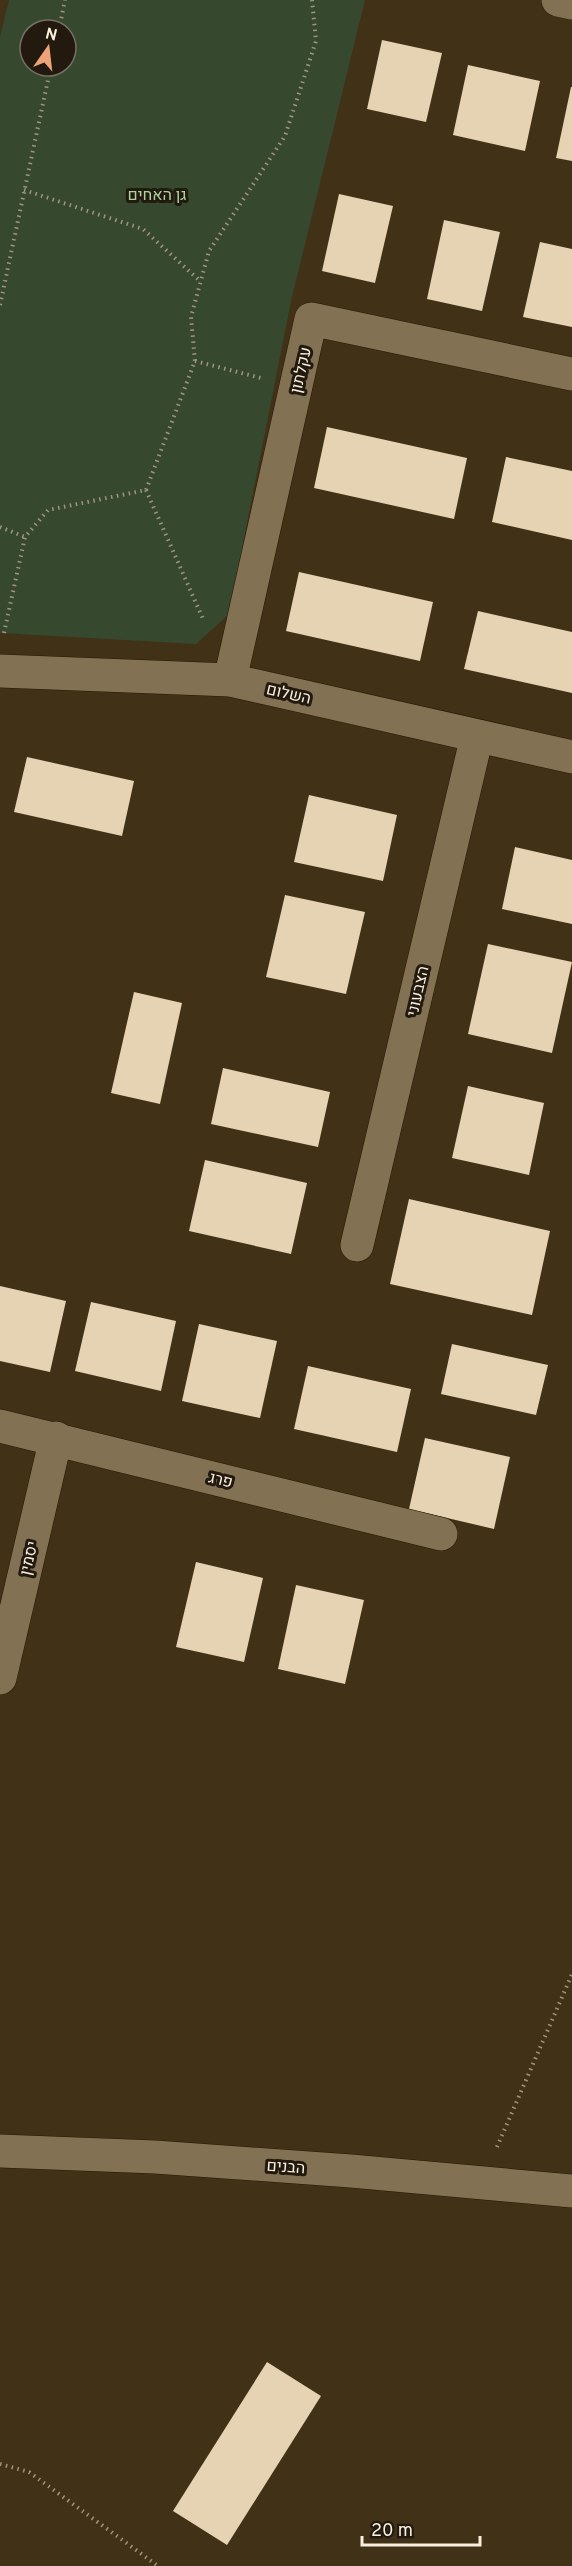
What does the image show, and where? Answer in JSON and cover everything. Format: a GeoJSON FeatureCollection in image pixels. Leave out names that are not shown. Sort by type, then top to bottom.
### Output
{"type":"FeatureCollection","features":[{"type":"Feature","properties":{"kind":"street"},"geometry":{"type":"LineString","coordinates":[[558,0],[572,3]]}},
{"type":"Feature","properties":{"kind":"street","name":"עקלתון"},"geometry":{"type":"LineString","coordinates":[[230,680],[311,319],[572,374]]}},
{"type":"Feature","properties":{"kind":"street","name":"השלום"},"geometry":{"type":"LineString","coordinates":[[1,656],[230,680],[572,757]]}},
{"type":"Feature","properties":{"kind":"street","name":"הצבעוני"},"geometry":{"type":"LineString","coordinates":[[357,1245],[477,736]]}},
{"type":"Feature","properties":{"kind":"street","name":"פרג"},"geometry":{"type":"LineString","coordinates":[[0,1426],[441,1534]]}},
{"type":"Feature","properties":{"kind":"street","name":"יסמין"},"geometry":{"type":"LineString","coordinates":[[0,1678],[56,1438]]}},
{"type":"Feature","properties":{"kind":"street","name":"הבנים"},"geometry":{"type":"LineString","coordinates":[[0,2151],[155,2157],[572,2191]]}},
{"type":"Feature","properties":{"kind":"path"},"geometry":{"type":"LineString","coordinates":[[61,18],[65,0]]}},
{"type":"Feature","properties":{"kind":"path"},"geometry":{"type":"LineString","coordinates":[[206,627],[146,490],[195,361],[191,317],[209,251],[285,136],[316,41],[312,0]]}},
{"type":"Feature","properties":{"kind":"path"},"geometry":{"type":"LineString","coordinates":[[0,305],[48,78]]}},
{"type":"Feature","properties":{"kind":"path"},"geometry":{"type":"LineString","coordinates":[[24,190],[143,230],[200,282]]}},
{"type":"Feature","properties":{"kind":"path"},"geometry":{"type":"LineString","coordinates":[[195,361],[296,387]]}},
{"type":"Feature","properties":{"kind":"path"},"geometry":{"type":"LineString","coordinates":[[1,656],[25,537],[48,510],[146,490]]}},
{"type":"Feature","properties":{"kind":"path"},"geometry":{"type":"LineString","coordinates":[[0,527],[25,537]]}},
{"type":"Feature","properties":{"kind":"path"},"geometry":{"type":"LineString","coordinates":[[481,2182],[572,1974]]}},
{"type":"Feature","properties":{"kind":"path"},"geometry":{"type":"LineString","coordinates":[[0,2464],[29,2472],[158,2566]]}},
{"type":"Feature","properties":{"kind":"green space","name":"גן האחים"},"geometry":{"type":"Polygon","coordinates":[[[9,0],[365,0],[291,301],[229,614],[196,644],[0,633],[0,37],[9,0]]]}},
{"type":"Feature","properties":{"kind":"building"},"geometry":{"type":"Polygon","coordinates":[[[382,40],[442,53],[426,122],[367,109],[382,40]]]}},
{"type":"Feature","properties":{"kind":"building"},"geometry":{"type":"Polygon","coordinates":[[[468,65],[540,81],[525,151],[453,135],[468,65]]]}},
{"type":"Feature","properties":{"kind":"building"},"geometry":{"type":"Polygon","coordinates":[[[572,87],[572,161],[556,158],[572,87]]]}},
{"type":"Feature","properties":{"kind":"building"},"geometry":{"type":"Polygon","coordinates":[[[339,194],[393,206],[375,283],[322,271],[339,194]]]}},
{"type":"Feature","properties":{"kind":"building"},"geometry":{"type":"Polygon","coordinates":[[[444,220],[500,232],[482,311],[427,299],[444,220]]]}},
{"type":"Feature","properties":{"kind":"building"},"geometry":{"type":"Polygon","coordinates":[[[540,242],[572,249],[572,327],[523,317],[540,242]]]}},
{"type":"Feature","properties":{"kind":"building"},"geometry":{"type":"Polygon","coordinates":[[[327,427],[467,458],[454,519],[314,488],[327,427]]]}},
{"type":"Feature","properties":{"kind":"building"},"geometry":{"type":"Polygon","coordinates":[[[506,457],[572,471],[572,540],[492,522],[506,457]]]}},
{"type":"Feature","properties":{"kind":"building"},"geometry":{"type":"Polygon","coordinates":[[[299,572],[433,602],[420,661],[286,631],[299,572]]]}},
{"type":"Feature","properties":{"kind":"building"},"geometry":{"type":"Polygon","coordinates":[[[478,611],[572,632],[572,693],[464,669],[478,611]]]}},
{"type":"Feature","properties":{"kind":"building"},"geometry":{"type":"Polygon","coordinates":[[[27,757],[134,781],[122,836],[14,812],[27,757]]]}},
{"type":"Feature","properties":{"kind":"building"},"geometry":{"type":"Polygon","coordinates":[[[309,795],[397,815],[383,881],[294,862],[309,795]]]}},
{"type":"Feature","properties":{"kind":"building"},"geometry":{"type":"Polygon","coordinates":[[[515,847],[572,860],[572,924],[502,909],[515,847]]]}},
{"type":"Feature","properties":{"kind":"building"},"geometry":{"type":"Polygon","coordinates":[[[285,895],[365,912],[346,994],[266,977],[285,895]]]}},
{"type":"Feature","properties":{"kind":"building"},"geometry":{"type":"Polygon","coordinates":[[[488,944],[572,962],[552,1053],[468,1034],[488,944]]]}},
{"type":"Feature","properties":{"kind":"building"},"geometry":{"type":"Polygon","coordinates":[[[134,992],[182,1003],[160,1104],[111,1093],[134,992]]]}},
{"type":"Feature","properties":{"kind":"building"},"geometry":{"type":"Polygon","coordinates":[[[223,1068],[330,1092],[318,1147],[211,1124],[223,1068]]]}},
{"type":"Feature","properties":{"kind":"building"},"geometry":{"type":"Polygon","coordinates":[[[468,1086],[544,1103],[529,1175],[452,1158],[468,1086]]]}},
{"type":"Feature","properties":{"kind":"building"},"geometry":{"type":"Polygon","coordinates":[[[205,1160],[307,1183],[291,1254],[189,1231],[205,1160]]]}},
{"type":"Feature","properties":{"kind":"building"},"geometry":{"type":"Polygon","coordinates":[[[409,1199],[550,1231],[532,1315],[390,1284],[409,1199]]]}},
{"type":"Feature","properties":{"kind":"building"},"geometry":{"type":"Polygon","coordinates":[[[0,1286],[66,1301],[50,1372],[0,1361],[0,1286]]]}},
{"type":"Feature","properties":{"kind":"building"},"geometry":{"type":"Polygon","coordinates":[[[91,1302],[176,1321],[161,1391],[75,1371],[91,1302]]]}},
{"type":"Feature","properties":{"kind":"building"},"geometry":{"type":"Polygon","coordinates":[[[199,1324],[277,1341],[260,1418],[182,1401],[199,1324]]]}},
{"type":"Feature","properties":{"kind":"building"},"geometry":{"type":"Polygon","coordinates":[[[452,1344],[548,1365],[536,1415],[441,1394],[452,1344]]]}},
{"type":"Feature","properties":{"kind":"building"},"geometry":{"type":"Polygon","coordinates":[[[308,1366],[411,1389],[397,1452],[294,1429],[308,1366]]]}},
{"type":"Feature","properties":{"kind":"building"},"geometry":{"type":"Polygon","coordinates":[[[425,1438],[510,1457],[494,1529],[409,1509],[425,1438]]]}},
{"type":"Feature","properties":{"kind":"building"},"geometry":{"type":"Polygon","coordinates":[[[196,1562],[263,1578],[244,1662],[176,1647],[196,1562]]]}},
{"type":"Feature","properties":{"kind":"building"},"geometry":{"type":"Polygon","coordinates":[[[296,1585],[364,1600],[345,1684],[278,1669],[296,1585]]]}},
{"type":"Feature","properties":{"kind":"building"},"geometry":{"type":"Polygon","coordinates":[[[267,2362],[321,2396],[227,2545],[173,2511],[267,2362]]]}}]}
